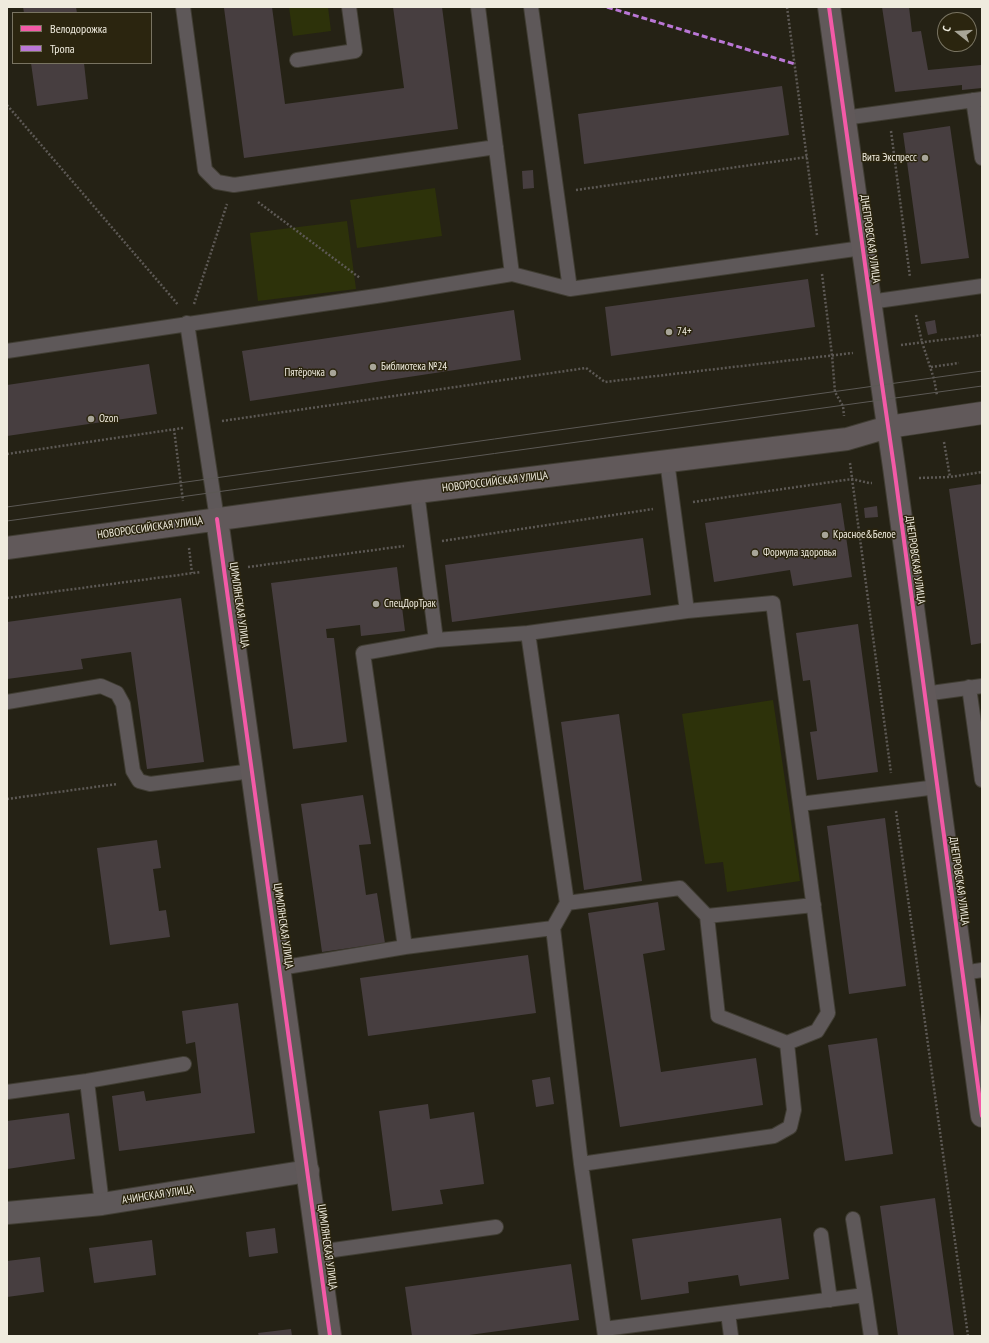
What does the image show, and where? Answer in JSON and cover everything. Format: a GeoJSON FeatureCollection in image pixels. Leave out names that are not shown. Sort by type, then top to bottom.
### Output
{"type":"FeatureCollection","features":[{"type":"Feature","properties":{"kind":"street","name":"ДНЕПРОВСКАЯ УЛИЦА"},"geometry":{"type":"LineString","coordinates":[[829,7],[937,787],[972,972],[982,1116]]}},
{"type":"Feature","properties":{"kind":"street","name":"НОВОРОССИЙСКАЯ УЛИЦА"},"geometry":{"type":"LineString","coordinates":[[7,548],[417,492],[847,439],[888,427],[982,413]]}},
{"type":"Feature","properties":{"kind":"street","name":"ЦИМЛЯНСКАЯ УЛИЦА"},"geometry":{"type":"LineString","coordinates":[[218,519],[330,1336]]}},
{"type":"Feature","properties":{"kind":"street","name":"АЧИНСКАЯ УЛИЦА"},"geometry":{"type":"LineString","coordinates":[[7,1213],[102,1204],[308,1171]]}},
{"type":"Feature","properties":{"kind":"lane"},"geometry":{"type":"LineString","coordinates":[[183,7],[205,170],[217,182],[234,184],[496,147]]}},
{"type":"Feature","properties":{"kind":"lane"},"geometry":{"type":"LineString","coordinates":[[297,60],[355,52],[349,7]]}},
{"type":"Feature","properties":{"kind":"lane"},"geometry":{"type":"LineString","coordinates":[[478,7],[512,274]]}},
{"type":"Feature","properties":{"kind":"lane"},"geometry":{"type":"LineString","coordinates":[[531,7],[570,289]]}},
{"type":"Feature","properties":{"kind":"lane"},"geometry":{"type":"LineString","coordinates":[[844,118],[977,100],[982,158]]}},
{"type":"Feature","properties":{"kind":"lane"},"geometry":{"type":"LineString","coordinates":[[7,350],[384,295],[512,274],[570,289],[862,248]]}},
{"type":"Feature","properties":{"kind":"lane"},"geometry":{"type":"LineString","coordinates":[[870,302],[982,286]]}},
{"type":"Feature","properties":{"kind":"lane"},"geometry":{"type":"LineString","coordinates":[[187,323],[210,479],[218,519]]}},
{"type":"Feature","properties":{"kind":"lane"},"geometry":{"type":"LineString","coordinates":[[667,461],[687,611]]}},
{"type":"Feature","properties":{"kind":"lane"},"geometry":{"type":"LineString","coordinates":[[417,492],[436,640]]}},
{"type":"Feature","properties":{"kind":"lane"},"geometry":{"type":"LineString","coordinates":[[405,948],[364,652],[436,640],[528,633],[687,611],[773,603],[828,1013],[816,1031],[787,1043],[718,1016],[707,916],[680,888],[567,903]]}},
{"type":"Feature","properties":{"kind":"lane"},"geometry":{"type":"LineString","coordinates":[[528,633],[567,903],[553,928],[581,1164],[604,1333],[728,1313],[865,1295]]}},
{"type":"Feature","properties":{"kind":"lane"},"geometry":{"type":"LineString","coordinates":[[7,702],[101,686],[117,692],[123,704],[133,771],[139,781],[150,784],[252,771]]}},
{"type":"Feature","properties":{"kind":"lane"},"geometry":{"type":"LineString","coordinates":[[924,694],[976,686],[982,780]]}},
{"type":"Feature","properties":{"kind":"lane"},"geometry":{"type":"LineString","coordinates":[[800,804],[937,787]]}},
{"type":"Feature","properties":{"kind":"lane"},"geometry":{"type":"LineString","coordinates":[[707,916],[814,905]]}},
{"type":"Feature","properties":{"kind":"lane"},"geometry":{"type":"LineString","coordinates":[[280,968],[405,948],[553,928]]}},
{"type":"Feature","properties":{"kind":"lane"},"geometry":{"type":"LineString","coordinates":[[581,1164],[774,1136],[790,1127],[794,1110],[787,1043]]}},
{"type":"Feature","properties":{"kind":"lane"},"geometry":{"type":"LineString","coordinates":[[7,1092],[87,1081],[184,1064]]}},
{"type":"Feature","properties":{"kind":"lane"},"geometry":{"type":"LineString","coordinates":[[87,1081],[102,1204]]}},
{"type":"Feature","properties":{"kind":"lane"},"geometry":{"type":"LineString","coordinates":[[852,1219],[871,1336]]}},
{"type":"Feature","properties":{"kind":"lane"},"geometry":{"type":"LineString","coordinates":[[319,1252],[496,1227]]}},
{"type":"Feature","properties":{"kind":"lane"},"geometry":{"type":"LineString","coordinates":[[821,1235],[830,1300]]}},
{"type":"Feature","properties":{"kind":"lane"},"geometry":{"type":"LineString","coordinates":[[728,1313],[731,1336]]}},
{"type":"Feature","properties":{"kind":"path"},"geometry":{"type":"LineString","coordinates":[[787,7],[820,255],[835,392],[843,406],[893,792],[968,1336]]}},
{"type":"Feature","properties":{"kind":"path"},"geometry":{"type":"LineString","coordinates":[[7,105],[175,301],[187,323]]}},
{"type":"Feature","properties":{"kind":"path"},"geometry":{"type":"LineString","coordinates":[[557,193],[807,158]]}},
{"type":"Feature","properties":{"kind":"path"},"geometry":{"type":"LineString","coordinates":[[187,323],[234,184],[384,295]]}},
{"type":"Feature","properties":{"kind":"path"},"geometry":{"type":"LineString","coordinates":[[7,454],[586,368],[605,382],[876,350],[922,342],[982,335]]}},
{"type":"Feature","properties":{"kind":"path"},"geometry":{"type":"LineString","coordinates":[[931,367],[959,363]]}},
{"type":"Feature","properties":{"kind":"path"},"geometry":{"type":"LineString","coordinates":[[7,598],[424,544],[852,479],[868,483],[950,477],[982,472]]}},
{"type":"Feature","properties":{"kind":"path"},"geometry":{"type":"LineString","coordinates":[[7,799],[139,781]]}},
{"type":"Feature","properties":{"kind":"green space"},"geometry":{"type":"Polygon","coordinates":[[[289,7],[328,7],[331,31],[293,36],[289,7]]]}},
{"type":"Feature","properties":{"kind":"green space"},"geometry":{"type":"Polygon","coordinates":[[[435,188],[442,236],[357,248],[350,200],[435,188]]]}},
{"type":"Feature","properties":{"kind":"green space"},"geometry":{"type":"Polygon","coordinates":[[[347,221],[356,289],[258,301],[250,233],[347,221]]]}},
{"type":"Feature","properties":{"kind":"green space"},"geometry":{"type":"Polygon","coordinates":[[[773,700],[800,881],[727,892],[723,862],[705,864],[682,714],[773,700]]]}},
{"type":"Feature","properties":{"kind":"building"},"geometry":{"type":"Polygon","coordinates":[[[23,7],[76,7],[77,12],[24,12],[23,7]]]}},
{"type":"Feature","properties":{"kind":"building"},"geometry":{"type":"Polygon","coordinates":[[[272,7],[285,104],[404,88],[393,7],[442,7],[458,129],[244,158],[224,8],[272,7]]]}},
{"type":"Feature","properties":{"kind":"building"},"geometry":{"type":"Polygon","coordinates":[[[882,7],[909,7],[912,32],[921,31],[928,70],[981,65],[982,88],[962,90],[962,85],[895,92],[882,7]]]}},
{"type":"Feature","properties":{"kind":"building"},"geometry":{"type":"Polygon","coordinates":[[[31,64],[84,64],[88,99],[37,106],[31,64]]]}},
{"type":"Feature","properties":{"kind":"building"},"geometry":{"type":"Polygon","coordinates":[[[782,86],[789,135],[584,164],[578,114],[782,86]]]}},
{"type":"Feature","properties":{"kind":"building"},"geometry":{"type":"Polygon","coordinates":[[[950,126],[969,258],[921,264],[903,133],[950,126]]]}},
{"type":"Feature","properties":{"kind":"building"},"geometry":{"type":"Polygon","coordinates":[[[533,170],[534,188],[523,189],[522,171],[533,170]]]}},
{"type":"Feature","properties":{"kind":"building"},"geometry":{"type":"Polygon","coordinates":[[[808,279],[815,327],[611,356],[605,307],[808,279]]]}},
{"type":"Feature","properties":{"kind":"building"},"geometry":{"type":"Polygon","coordinates":[[[514,310],[521,360],[250,401],[242,351],[514,310]]]}},
{"type":"Feature","properties":{"kind":"building"},"geometry":{"type":"Polygon","coordinates":[[[935,320],[937,333],[928,335],[925,322],[935,320]]]}},
{"type":"Feature","properties":{"kind":"building"},"geometry":{"type":"Polygon","coordinates":[[[149,364],[157,414],[7,436],[7,385],[149,364]]]}},
{"type":"Feature","properties":{"kind":"building"},"geometry":{"type":"Polygon","coordinates":[[[982,484],[982,643],[971,645],[949,489],[982,484]]]}},
{"type":"Feature","properties":{"kind":"building"},"geometry":{"type":"Polygon","coordinates":[[[841,503],[852,577],[793,586],[790,570],[714,582],[705,523],[841,503]]]}},
{"type":"Feature","properties":{"kind":"building"},"geometry":{"type":"Polygon","coordinates":[[[877,506],[878,517],[865,518],[864,508],[877,506]]]}},
{"type":"Feature","properties":{"kind":"building"},"geometry":{"type":"Polygon","coordinates":[[[643,538],[651,595],[452,622],[445,565],[643,538]]]}},
{"type":"Feature","properties":{"kind":"building"},"geometry":{"type":"Polygon","coordinates":[[[397,567],[405,631],[361,636],[360,625],[326,629],[327,638],[334,638],[347,742],[293,749],[271,583],[397,567]]]}},
{"type":"Feature","properties":{"kind":"building"},"geometry":{"type":"Polygon","coordinates":[[[181,598],[204,762],[147,769],[131,652],[81,659],[83,669],[7,679],[7,622],[181,598]]]}},
{"type":"Feature","properties":{"kind":"building"},"geometry":{"type":"Polygon","coordinates":[[[858,624],[878,772],[817,780],[810,732],[817,731],[810,680],[803,681],[796,633],[858,624]]]}},
{"type":"Feature","properties":{"kind":"building"},"geometry":{"type":"Polygon","coordinates":[[[619,714],[642,881],[584,890],[561,722],[619,714]]]}},
{"type":"Feature","properties":{"kind":"building"},"geometry":{"type":"Polygon","coordinates":[[[363,795],[371,844],[359,845],[366,895],[377,893],[385,943],[322,952],[301,804],[363,795]]]}},
{"type":"Feature","properties":{"kind":"building"},"geometry":{"type":"Polygon","coordinates":[[[885,818],[906,986],[849,994],[827,826],[885,818]]]}},
{"type":"Feature","properties":{"kind":"building"},"geometry":{"type":"Polygon","coordinates":[[[157,840],[161,868],[153,869],[159,911],[166,910],[170,937],[110,945],[97,848],[157,840]]]}},
{"type":"Feature","properties":{"kind":"building"},"geometry":{"type":"Polygon","coordinates":[[[658,902],[665,950],[643,954],[661,1072],[756,1058],[763,1105],[620,1127],[588,913],[658,902]]]}},
{"type":"Feature","properties":{"kind":"building"},"geometry":{"type":"Polygon","coordinates":[[[528,955],[536,1013],[368,1036],[360,978],[528,955]]]}},
{"type":"Feature","properties":{"kind":"building"},"geometry":{"type":"Polygon","coordinates":[[[238,1003],[255,1133],[119,1151],[112,1096],[144,1091],[146,1101],[201,1093],[195,1042],[186,1044],[182,1011],[238,1003]]]}},
{"type":"Feature","properties":{"kind":"building"},"geometry":{"type":"Polygon","coordinates":[[[877,1038],[893,1154],[845,1161],[828,1045],[877,1038]]]}},
{"type":"Feature","properties":{"kind":"building"},"geometry":{"type":"Polygon","coordinates":[[[550,1077],[554,1104],[536,1107],[532,1080],[550,1077]]]}},
{"type":"Feature","properties":{"kind":"building"},"geometry":{"type":"Polygon","coordinates":[[[428,1104],[430,1119],[474,1112],[484,1184],[440,1190],[443,1204],[392,1211],[379,1111],[428,1104]]]}},
{"type":"Feature","properties":{"kind":"building"},"geometry":{"type":"Polygon","coordinates":[[[69,1113],[75,1159],[7,1169],[7,1121],[69,1113]]]}},
{"type":"Feature","properties":{"kind":"building"},"geometry":{"type":"Polygon","coordinates":[[[935,1198],[954,1336],[898,1336],[880,1206],[935,1198]]]}},
{"type":"Feature","properties":{"kind":"building"},"geometry":{"type":"Polygon","coordinates":[[[781,1218],[789,1279],[740,1286],[738,1275],[688,1282],[689,1293],[641,1300],[632,1239],[781,1218]]]}},
{"type":"Feature","properties":{"kind":"building"},"geometry":{"type":"Polygon","coordinates":[[[275,1228],[278,1253],[249,1257],[246,1232],[275,1228]]]}},
{"type":"Feature","properties":{"kind":"building"},"geometry":{"type":"Polygon","coordinates":[[[152,1240],[156,1275],[94,1283],[89,1248],[152,1240]]]}},
{"type":"Feature","properties":{"kind":"building"},"geometry":{"type":"Polygon","coordinates":[[[40,1257],[44,1292],[7,1297],[7,1261],[40,1257]]]}},
{"type":"Feature","properties":{"kind":"building"},"geometry":{"type":"Polygon","coordinates":[[[571,1264],[579,1320],[462,1336],[412,1336],[405,1287],[571,1264]]]}},
{"type":"Feature","properties":{"kind":"building"},"geometry":{"type":"Polygon","coordinates":[[[291,1329],[292,1336],[259,1336],[258,1333],[291,1329]]]}},
{"type":"Feature","properties":{"kind":"tram line"},"geometry":{"type":"LineString","coordinates":[[7,507],[982,371]]}},
{"type":"Feature","properties":{"kind":"tram line"},"geometry":{"type":"LineString","coordinates":[[7,521],[982,386]]}},
{"type":"Feature","properties":{"kind":"marked path"},"geometry":{"type":"LineString","coordinates":[[607,7],[795,64]]}},
{"type":"Feature","properties":{"kind":"cycle path"},"geometry":{"type":"LineString","coordinates":[[829,7],[894,467],[982,1116]]}},
{"type":"Feature","properties":{"kind":"cycle path"},"geometry":{"type":"LineString","coordinates":[[217,519],[330,1336]]}},
{"type":"Feature","properties":{"kind":"place","name":"Вита Экспресс"},"geometry":{"type":"Point","coordinates":[925,158]}},
{"type":"Feature","properties":{"kind":"place","name":"74+"},"geometry":{"type":"Point","coordinates":[669,332]}},
{"type":"Feature","properties":{"kind":"place","name":"Библиотека №24"},"geometry":{"type":"Point","coordinates":[373,367]}},
{"type":"Feature","properties":{"kind":"place","name":"Пятёрочка"},"geometry":{"type":"Point","coordinates":[333,373]}},
{"type":"Feature","properties":{"kind":"place","name":"Ozon"},"geometry":{"type":"Point","coordinates":[91,419]}},
{"type":"Feature","properties":{"kind":"place","name":"Красное&Белое"},"geometry":{"type":"Point","coordinates":[825,535]}},
{"type":"Feature","properties":{"kind":"place","name":"Формула здоровья"},"geometry":{"type":"Point","coordinates":[755,553]}},
{"type":"Feature","properties":{"kind":"place","name":"СпецДорТрак"},"geometry":{"type":"Point","coordinates":[376,604]}}]}
